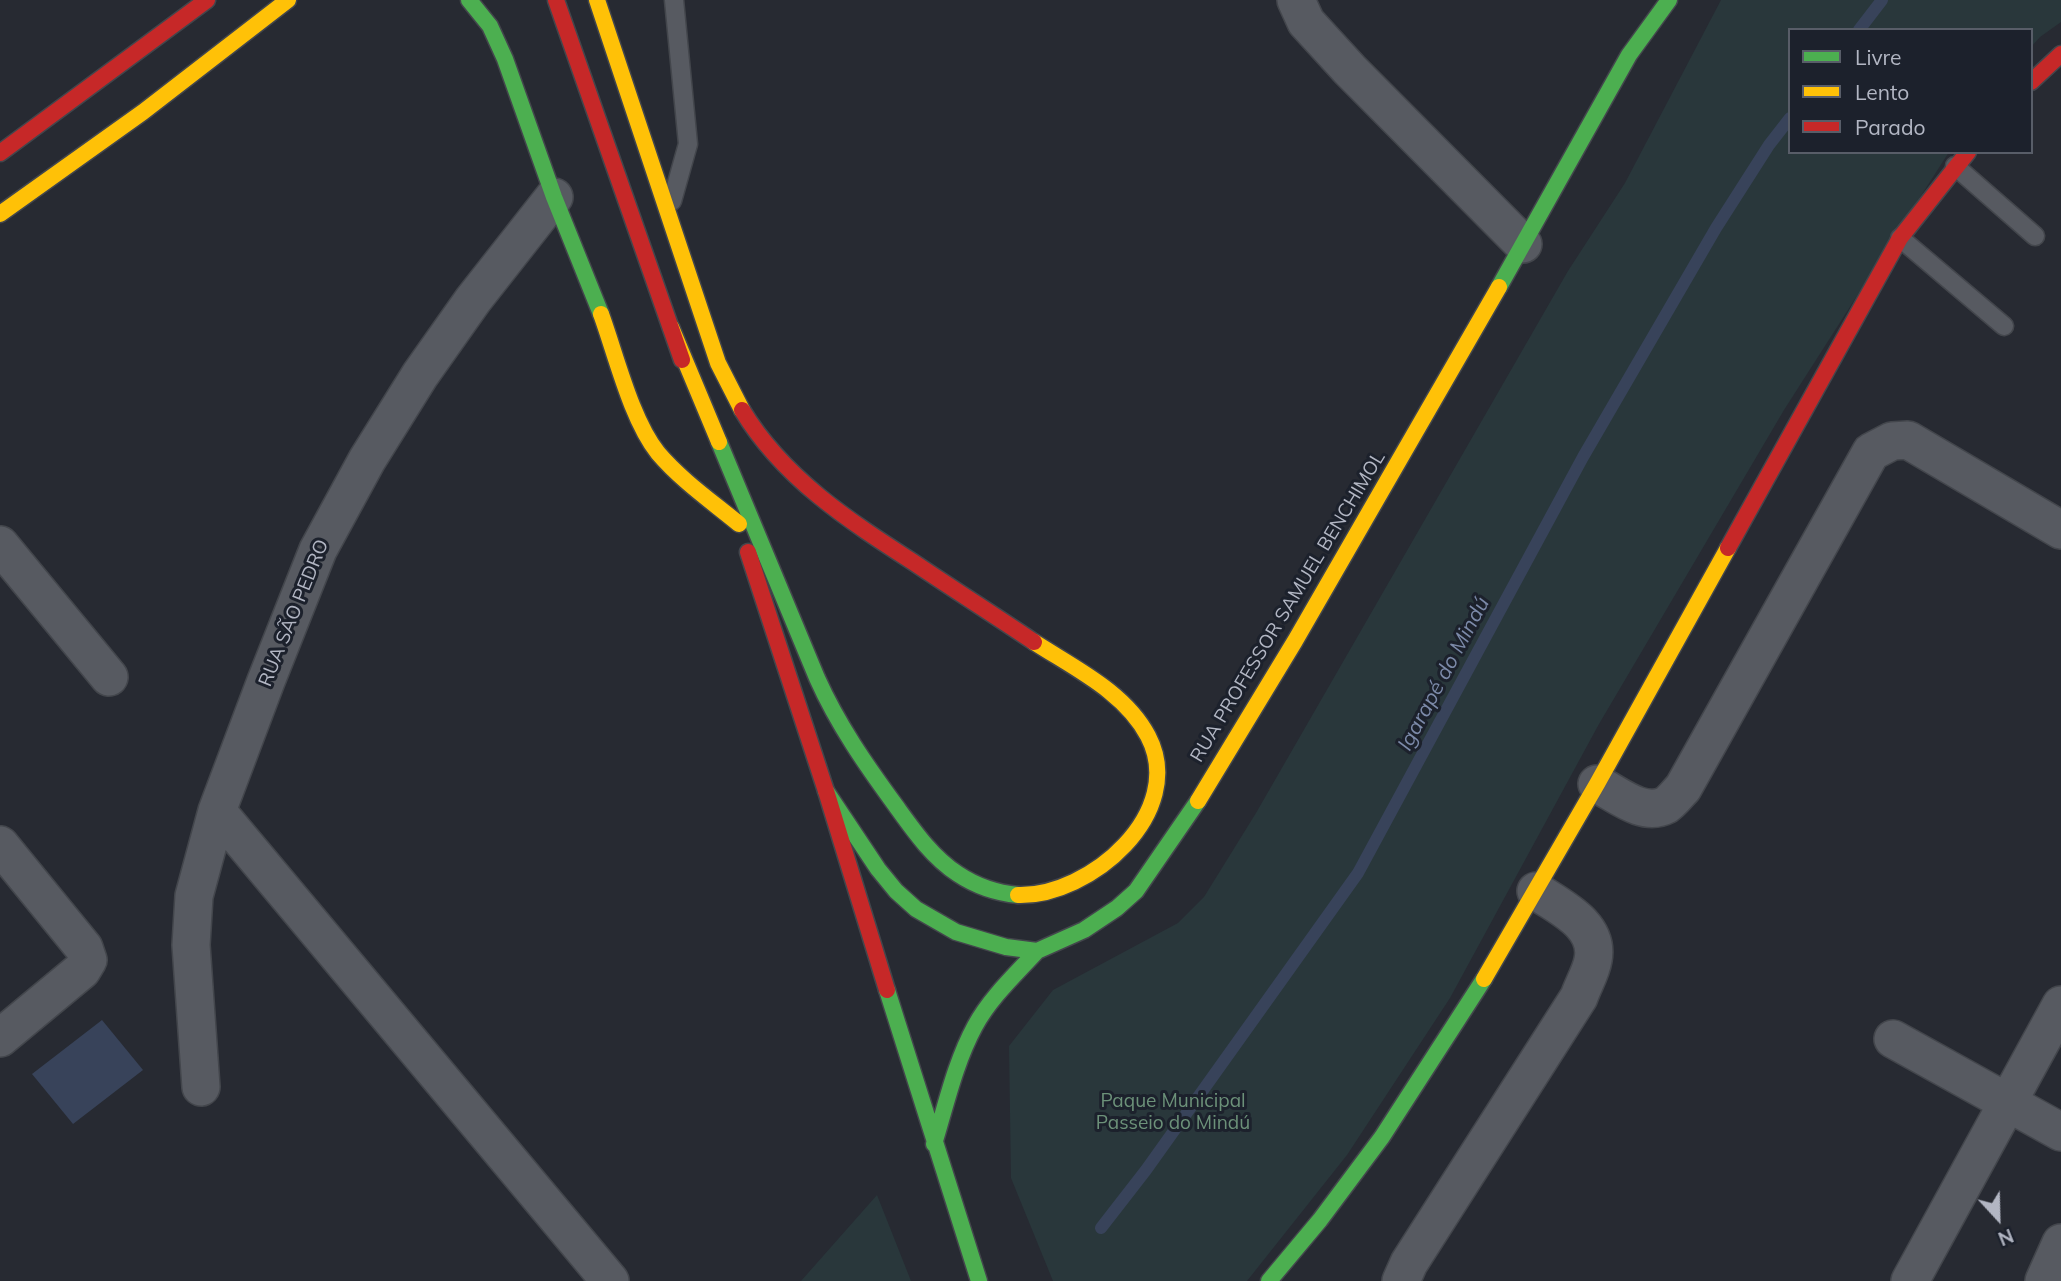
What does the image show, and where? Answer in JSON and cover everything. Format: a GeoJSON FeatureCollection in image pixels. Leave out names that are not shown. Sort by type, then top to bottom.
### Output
{"type":"FeatureCollection","features":[{"type":"Feature","properties":{"kind":"main road"},"geometry":{"type":"LineString","coordinates":[[0,153],[207,0]]}},
{"type":"Feature","properties":{"kind":"main road"},"geometry":{"type":"LineString","coordinates":[[0,214],[143,112],[288,0]]}},
{"type":"Feature","properties":{"kind":"main road"},"geometry":{"type":"LineString","coordinates":[[469,0],[490,26],[505,59],[640,423],[657,451],[681,477],[739,524]]}},
{"type":"Feature","properties":{"kind":"main road"},"geometry":{"type":"LineString","coordinates":[[556,0],[739,524],[826,791],[934,1144],[979,1281]]}},
{"type":"Feature","properties":{"kind":"main road"},"geometry":{"type":"LineString","coordinates":[[597,0],[718,363],[733,396],[753,428],[790,472],[839,514],[1105,688],[1129,708],[1144,728],[1154,749],[1158,772],[1156,792],[1150,810],[1117,853],[1093,873],[1065,888],[1040,894],[1012,894],[985,889],[964,879],[945,865],[918,836],[873,776],[825,695],[671,327]]}},
{"type":"Feature","properties":{"kind":"main road","name":"RUA PROFESSOR SAMUEL BENCHIMOL"},"geometry":{"type":"LineString","coordinates":[[1037,951],[1084,930],[1117,908],[1136,891],[1168,844],[1295,641],[1629,55],[1670,0]]}},
{"type":"Feature","properties":{"kind":"main road"},"geometry":{"type":"LineString","coordinates":[[2033,80],[2054,60]]}},
{"type":"Feature","properties":{"kind":"main road"},"geometry":{"type":"LineString","coordinates":[[1269,1281],[1320,1220],[1382,1137],[1485,978],[1597,783],[1900,239],[1961,159]]}},
{"type":"Feature","properties":{"kind":"main road"},"geometry":{"type":"LineString","coordinates":[[826,791],[878,869],[896,891],[916,909],[956,932],[1006,947],[1037,951]]}},
{"type":"Feature","properties":{"kind":"main road"},"geometry":{"type":"LineString","coordinates":[[934,1144],[960,1059],[976,1025],[999,991],[1037,951]]}},
{"type":"Feature","properties":{"kind":"street"},"geometry":{"type":"LineString","coordinates":[[1296,0],[1306,22],[1350,71],[1523,244]]}},
{"type":"Feature","properties":{"kind":"street","name":"RUA SÃO PEDRO"},"geometry":{"type":"LineString","coordinates":[[201,1087],[191,945],[194,896],[217,811],[318,550],[367,460],[428,364],[473,300],[554,197]]}},
{"type":"Feature","properties":{"kind":"street"},"geometry":{"type":"LineString","coordinates":[[1597,783],[1639,807],[1654,808],[1667,804],[1683,788],[1871,452],[1892,440],[1908,440],[2061,530]]}},
{"type":"Feature","properties":{"kind":"street"},"geometry":{"type":"LineString","coordinates":[[0,545],[109,677]]}},
{"type":"Feature","properties":{"kind":"street"},"geometry":{"type":"LineString","coordinates":[[217,811],[610,1281]]}},
{"type":"Feature","properties":{"kind":"street"},"geometry":{"type":"LineString","coordinates":[[0,845],[84,948],[88,960],[82,970],[0,1038]]}},
{"type":"Feature","properties":{"kind":"street"},"geometry":{"type":"LineString","coordinates":[[1401,1281],[1409,1263],[1579,997],[1594,959],[1593,944],[1586,928],[1575,916],[1536,891]]}},
{"type":"Feature","properties":{"kind":"street"},"geometry":{"type":"LineString","coordinates":[[1910,1281],[2061,1005]]}},
{"type":"Feature","properties":{"kind":"street"},"geometry":{"type":"LineString","coordinates":[[1893,1039],[2006,1104],[2061,1132]]}},
{"type":"Feature","properties":{"kind":"street"},"geometry":{"type":"LineString","coordinates":[[2044,1281],[2061,1243]]}},
{"type":"Feature","properties":{"kind":"lane"},"geometry":{"type":"LineString","coordinates":[[668,215],[688,144],[674,0]]}},
{"type":"Feature","properties":{"kind":"lane"},"geometry":{"type":"LineString","coordinates":[[2054,60],[2061,77]]}},
{"type":"Feature","properties":{"kind":"lane"},"geometry":{"type":"LineString","coordinates":[[1961,159],[2035,236]]}},
{"type":"Feature","properties":{"kind":"lane"},"geometry":{"type":"LineString","coordinates":[[1900,239],[2004,326]]}},
{"type":"Feature","properties":{"kind":"green space","name":"Paque Municipal Passeio do Mindú"},"geometry":{"type":"Polygon","coordinates":[[[1721,0],[2061,0],[2061,22],[2033,45],[2033,28],[1788,28],[1788,154],[1948,154],[1784,410],[1599,724],[1450,998],[1347,1155],[1247,1281],[1053,1281],[1011,1178],[1009,1046],[1053,990],[1178,923],[1204,897],[1256,813],[1568,271],[1625,183],[1721,0]]]}},
{"type":"Feature","properties":{"kind":"green space"},"geometry":{"type":"Polygon","coordinates":[[[877,1195],[911,1281],[801,1281],[877,1195]]]}},
{"type":"Feature","properties":{"kind":"water"},"geometry":{"type":"Polygon","coordinates":[[[102,1020],[143,1070],[73,1124],[32,1074],[102,1020]]]}},
{"type":"Feature","properties":{"kind":"waterway","name":"Igarapé do Mindú"},"geometry":{"type":"LineString","coordinates":[[1861,28],[1882,0]]}},
{"type":"Feature","properties":{"kind":"waterway","name":"Igarapé do Mindú"},"geometry":{"type":"LineString","coordinates":[[1101,1228],[1146,1170],[1358,873],[1583,457],[1716,228],[1769,145],[1788,121]]}},
{"type":"Feature","properties":{"kind":"traffic: fast"},"geometry":{"type":"LineString","coordinates":[[469,0],[490,26],[505,59],[554,197],[601,314]]}},
{"type":"Feature","properties":{"kind":"traffic: fast"},"geometry":{"type":"LineString","coordinates":[[1499,287],[1629,55],[1669,0]]}},
{"type":"Feature","properties":{"kind":"traffic: fast"},"geometry":{"type":"LineString","coordinates":[[719,442],[817,678],[863,760],[917,834],[940,860],[979,885],[1018,895]]}},
{"type":"Feature","properties":{"kind":"traffic: fast"},"geometry":{"type":"LineString","coordinates":[[826,791],[878,869],[896,891],[916,909],[956,932],[1006,947],[1037,951],[1084,930],[1117,908],[1136,891],[1198,801]]}},
{"type":"Feature","properties":{"kind":"traffic: fast"},"geometry":{"type":"LineString","coordinates":[[934,1144],[956,1069],[975,1026],[995,996],[1037,951]]}},
{"type":"Feature","properties":{"kind":"traffic: fast"},"geometry":{"type":"LineString","coordinates":[[1269,1281],[1320,1220],[1382,1137],[1484,979]]}},
{"type":"Feature","properties":{"kind":"traffic: fast"},"geometry":{"type":"LineString","coordinates":[[887,990],[979,1281]]}},
{"type":"Feature","properties":{"kind":"traffic: slow"},"geometry":{"type":"LineString","coordinates":[[0,214],[143,112],[288,0]]}},
{"type":"Feature","properties":{"kind":"traffic: slow"},"geometry":{"type":"LineString","coordinates":[[597,0],[718,363],[742,410]]}},
{"type":"Feature","properties":{"kind":"traffic: slow"},"geometry":{"type":"LineString","coordinates":[[1198,801],[1295,641],[1499,287]]}},
{"type":"Feature","properties":{"kind":"traffic: slow"},"geometry":{"type":"LineString","coordinates":[[601,314],[632,405],[648,439],[676,472],[739,524]]}},
{"type":"Feature","properties":{"kind":"traffic: slow"},"geometry":{"type":"LineString","coordinates":[[671,327],[719,442]]}},
{"type":"Feature","properties":{"kind":"traffic: slow"},"geometry":{"type":"LineString","coordinates":[[1484,979],[1597,784],[1728,548]]}},
{"type":"Feature","properties":{"kind":"traffic: slow"},"geometry":{"type":"LineString","coordinates":[[1018,895],[1046,892],[1074,882],[1101,866],[1125,845],[1143,820],[1155,793],[1157,765],[1148,736],[1126,706],[1097,682],[1034,642]]}},
{"type":"Feature","properties":{"kind":"traffic: jam"},"geometry":{"type":"LineString","coordinates":[[0,153],[207,0]]}},
{"type":"Feature","properties":{"kind":"traffic: jam"},"geometry":{"type":"LineString","coordinates":[[556,0],[682,360]]}},
{"type":"Feature","properties":{"kind":"traffic: jam"},"geometry":{"type":"LineString","coordinates":[[2033,80],[2061,54]]}},
{"type":"Feature","properties":{"kind":"traffic: jam"},"geometry":{"type":"LineString","coordinates":[[1728,548],[1900,238],[1966,154]]}},
{"type":"Feature","properties":{"kind":"traffic: jam"},"geometry":{"type":"LineString","coordinates":[[742,410],[777,457],[818,496],[1034,642]]}},
{"type":"Feature","properties":{"kind":"traffic: jam"},"geometry":{"type":"LineString","coordinates":[[748,552],[887,990]]}}]}
